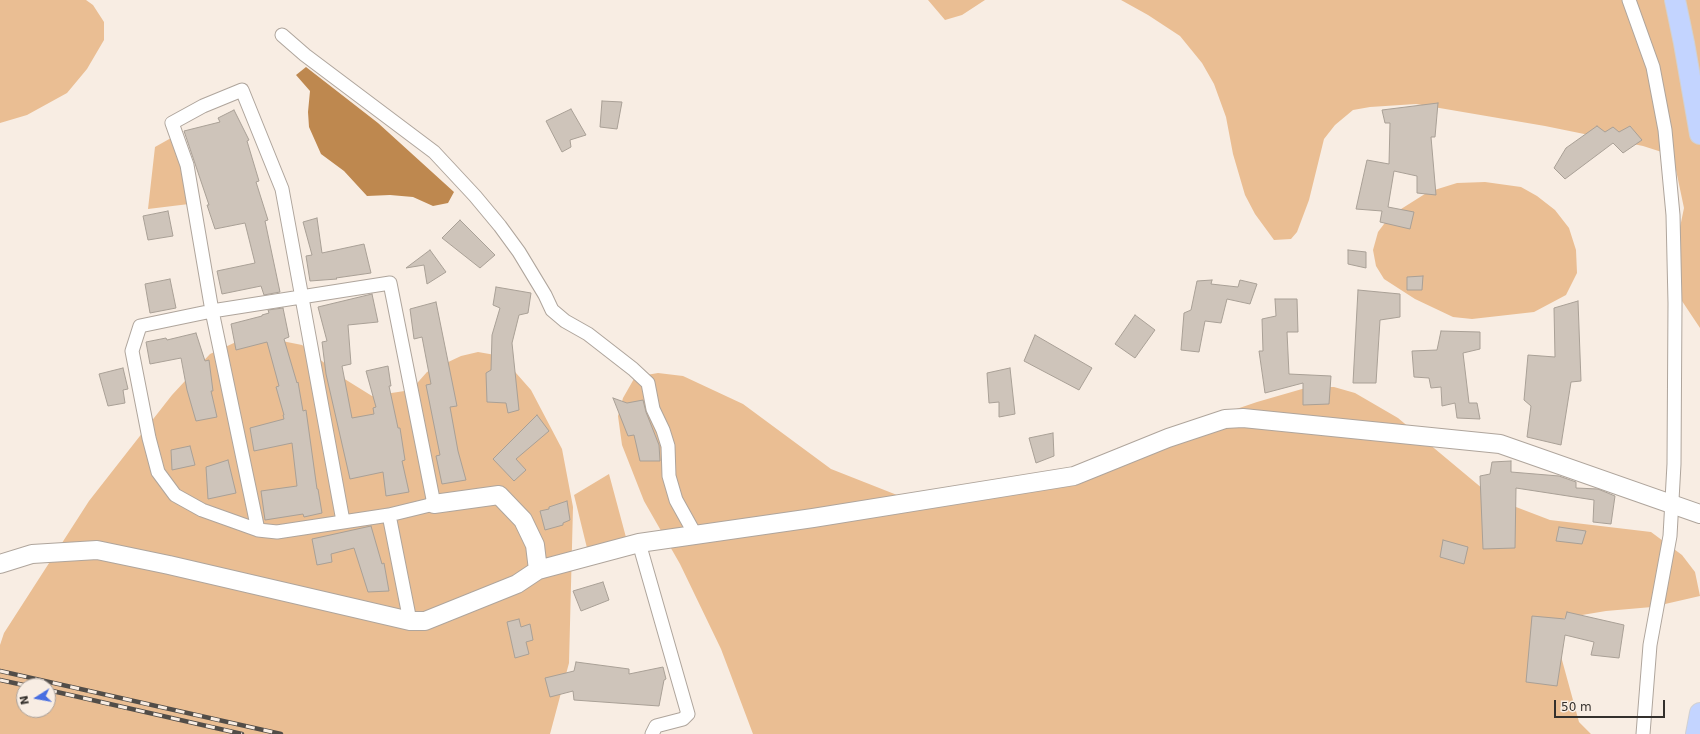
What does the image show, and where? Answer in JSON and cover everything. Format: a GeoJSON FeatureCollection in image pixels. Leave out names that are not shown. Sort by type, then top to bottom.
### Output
{"type":"FeatureCollection","features":[{"type":"Feature","properties":{"kind":"main road"},"geometry":{"type":"LineString","coordinates":[[1675,0],[1700,134]]}},
{"type":"Feature","properties":{"kind":"main road"},"geometry":{"type":"LineString","coordinates":[[1696,734],[1700,713]]}},
{"type":"Feature","properties":{"kind":"street"},"geometry":{"type":"LineString","coordinates":[[1629,0],[1653,67],[1665,130],[1672,208],[1675,311],[1675,505],[1650,645],[1643,734]]}},
{"type":"Feature","properties":{"kind":"street"},"geometry":{"type":"LineString","coordinates":[[282,35],[305,55],[434,152],[475,196],[500,226],[519,252],[545,295],[552,310],[565,321],[588,334],[633,369],[648,383],[653,409],[664,430],[668,446],[669,476],[676,500],[696,536]]}},
{"type":"Feature","properties":{"kind":"street"},"geometry":{"type":"LineString","coordinates":[[258,530],[212,311],[187,165],[172,123],[204,106],[242,90],[282,189],[343,521]]}},
{"type":"Feature","properties":{"kind":"street"},"geometry":{"type":"LineString","coordinates":[[434,504],[390,283],[212,311],[140,326],[132,351],[149,438],[158,472],[175,495],[202,510],[258,530],[277,532],[389,515],[434,504],[499,495],[524,520],[535,546],[538,570]]}},
{"type":"Feature","properties":{"kind":"street"},"geometry":{"type":"LineString","coordinates":[[0,564],[32,554],[97,550],[169,565],[410,621],[425,621],[517,584],[538,570],[639,542],[696,536],[828,516],[1074,476],[1168,438],[1225,419],[1243,418],[1500,444],[1700,514]]}},
{"type":"Feature","properties":{"kind":"street"},"geometry":{"type":"LineString","coordinates":[[389,515],[410,621]]}},
{"type":"Feature","properties":{"kind":"street"},"geometry":{"type":"LineString","coordinates":[[639,542],[688,714],[683,719],[656,726],[652,734]]}},
{"type":"Feature","properties":{"kind":"shaded area"},"geometry":{"type":"Polygon","coordinates":[[[0,0],[86,0],[93,5],[104,22],[104,40],[87,69],[67,93],[27,115],[0,123],[0,0]]]}},
{"type":"Feature","properties":{"kind":"shaded area"},"geometry":{"type":"Polygon","coordinates":[[[928,0],[985,0],[962,15],[945,20],[928,0]]]}},
{"type":"Feature","properties":{"kind":"shaded area"},"geometry":{"type":"Polygon","coordinates":[[[1121,0],[1700,0],[1700,328],[1680,298],[1679,232],[1684,208],[1676,170],[1668,154],[1643,146],[1545,126],[1416,104],[1370,107],[1353,110],[1335,125],[1324,139],[1309,200],[1297,232],[1291,239],[1274,240],[1255,214],[1245,195],[1233,154],[1226,117],[1214,84],[1202,63],[1180,36],[1148,15],[1121,0]]]}},
{"type":"Feature","properties":{"kind":"shaded area"},"geometry":{"type":"Polygon","coordinates":[[[306,67],[378,123],[454,192],[448,203],[433,206],[413,197],[390,195],[367,196],[344,171],[321,154],[309,127],[308,112],[310,91],[296,75],[306,67]]]}},
{"type":"Feature","properties":{"kind":"shaded area"},"geometry":{"type":"Polygon","coordinates":[[[171,138],[183,170],[189,204],[148,209],[155,147],[171,138]]]}},
{"type":"Feature","properties":{"kind":"shaded area"},"geometry":{"type":"Polygon","coordinates":[[[1485,182],[1521,187],[1537,196],[1555,210],[1569,228],[1576,250],[1577,273],[1566,295],[1534,312],[1472,319],[1453,317],[1415,299],[1384,279],[1376,266],[1373,250],[1378,232],[1390,216],[1428,192],[1457,183],[1485,182]]]}},
{"type":"Feature","properties":{"kind":"shaded area"},"geometry":{"type":"Polygon","coordinates":[[[262,337],[302,345],[343,378],[372,396],[411,390],[427,372],[461,356],[478,352],[501,356],[531,390],[562,449],[573,507],[569,663],[550,734],[0,734],[0,645],[4,633],[89,501],[172,395],[210,354],[236,342],[262,337]]]}},
{"type":"Feature","properties":{"kind":"shaded area"},"geometry":{"type":"Polygon","coordinates":[[[658,373],[683,376],[743,404],[831,469],[897,495],[942,501],[1016,487],[1154,437],[1257,402],[1309,387],[1334,387],[1355,393],[1398,418],[1495,499],[1550,520],[1651,532],[1682,555],[1695,572],[1700,596],[1652,607],[1606,611],[1564,618],[1559,625],[1558,636],[1562,660],[1579,722],[1591,734],[753,734],[721,649],[680,564],[644,501],[622,445],[618,416],[623,398],[635,377],[658,373]]]}},
{"type":"Feature","properties":{"kind":"shaded area"},"geometry":{"type":"Polygon","coordinates":[[[609,474],[627,541],[587,548],[574,495],[609,474]]]}},
{"type":"Feature","properties":{"kind":"building"},"geometry":{"type":"Polygon","coordinates":[[[602,101],[622,102],[617,129],[600,127],[602,101]]]}},
{"type":"Feature","properties":{"kind":"building"},"geometry":{"type":"Polygon","coordinates":[[[1438,103],[1435,137],[1431,137],[1436,195],[1417,193],[1417,176],[1394,171],[1388,207],[1414,212],[1410,229],[1380,222],[1382,211],[1356,209],[1367,160],[1389,164],[1390,123],[1385,123],[1382,110],[1438,103]]]}},
{"type":"Feature","properties":{"kind":"building"},"geometry":{"type":"Polygon","coordinates":[[[571,109],[586,135],[570,140],[571,147],[562,152],[546,121],[571,109]]]}},
{"type":"Feature","properties":{"kind":"building"},"geometry":{"type":"Polygon","coordinates":[[[234,110],[249,140],[247,141],[259,181],[256,182],[268,220],[265,221],[280,292],[264,295],[261,286],[222,294],[217,271],[255,263],[245,223],[215,229],[207,205],[209,205],[184,131],[220,122],[218,118],[234,110]]]}},
{"type":"Feature","properties":{"kind":"building"},"geometry":{"type":"Polygon","coordinates":[[[1597,126],[1605,132],[1613,127],[1619,132],[1630,126],[1642,140],[1623,153],[1613,143],[1565,179],[1554,168],[1566,148],[1597,126]]]}},
{"type":"Feature","properties":{"kind":"building"},"geometry":{"type":"Polygon","coordinates":[[[168,211],[173,236],[148,240],[143,216],[168,211]]]}},
{"type":"Feature","properties":{"kind":"building"},"geometry":{"type":"Polygon","coordinates":[[[317,218],[322,253],[364,244],[371,273],[336,278],[337,279],[310,281],[306,256],[312,255],[303,222],[317,218]]]}},
{"type":"Feature","properties":{"kind":"building"},"geometry":{"type":"Polygon","coordinates":[[[460,220],[495,255],[480,268],[442,238],[460,220]]]}},
{"type":"Feature","properties":{"kind":"building"},"geometry":{"type":"Polygon","coordinates":[[[430,250],[446,272],[427,284],[424,265],[406,268],[430,250]]]}},
{"type":"Feature","properties":{"kind":"building"},"geometry":{"type":"Polygon","coordinates":[[[1348,250],[1366,252],[1366,268],[1348,264],[1348,250]]]}},
{"type":"Feature","properties":{"kind":"building"},"geometry":{"type":"Polygon","coordinates":[[[1423,276],[1422,290],[1407,290],[1407,277],[1423,276]]]}},
{"type":"Feature","properties":{"kind":"building"},"geometry":{"type":"Polygon","coordinates":[[[170,279],[176,308],[150,313],[145,284],[170,279]]]}},
{"type":"Feature","properties":{"kind":"building"},"geometry":{"type":"Polygon","coordinates":[[[1212,280],[1211,284],[1238,287],[1240,280],[1257,284],[1250,304],[1227,299],[1221,323],[1205,321],[1199,352],[1181,350],[1184,313],[1191,310],[1197,281],[1212,280]]]}},
{"type":"Feature","properties":{"kind":"building"},"geometry":{"type":"Polygon","coordinates":[[[496,287],[531,293],[528,313],[519,315],[512,343],[519,410],[508,413],[506,403],[487,402],[486,373],[491,370],[492,335],[500,308],[493,305],[496,287]]]}},
{"type":"Feature","properties":{"kind":"building"},"geometry":{"type":"Polygon","coordinates":[[[1358,290],[1400,294],[1400,317],[1380,320],[1376,383],[1353,383],[1358,290]]]}},
{"type":"Feature","properties":{"kind":"building"},"geometry":{"type":"Polygon","coordinates":[[[372,294],[378,322],[348,325],[351,364],[342,366],[352,418],[374,414],[373,408],[376,407],[366,371],[388,366],[391,386],[389,386],[398,428],[400,428],[405,460],[402,461],[409,492],[386,496],[383,472],[350,479],[326,374],[322,342],[327,341],[318,307],[372,294]]]}},
{"type":"Feature","properties":{"kind":"building"},"geometry":{"type":"Polygon","coordinates":[[[1275,299],[1297,299],[1298,332],[1287,332],[1289,374],[1331,376],[1329,404],[1303,405],[1303,383],[1265,393],[1259,351],[1263,351],[1262,319],[1276,316],[1275,299]]]}},
{"type":"Feature","properties":{"kind":"building"},"geometry":{"type":"Polygon","coordinates":[[[1578,301],[1581,381],[1571,382],[1561,445],[1527,437],[1531,406],[1524,400],[1528,355],[1555,357],[1554,308],[1578,301]]]}},
{"type":"Feature","properties":{"kind":"building"},"geometry":{"type":"Polygon","coordinates":[[[436,302],[457,406],[450,407],[458,451],[466,480],[442,484],[436,456],[440,455],[426,385],[431,384],[422,337],[414,339],[410,309],[436,302]]]}},
{"type":"Feature","properties":{"kind":"building"},"geometry":{"type":"Polygon","coordinates":[[[283,308],[289,337],[284,339],[297,383],[298,382],[303,411],[306,410],[317,489],[322,513],[304,517],[303,514],[265,520],[261,491],[297,486],[292,443],[254,451],[250,428],[284,419],[276,387],[279,386],[267,342],[236,350],[231,324],[262,316],[269,313],[268,310],[283,308]]]}},
{"type":"Feature","properties":{"kind":"building"},"geometry":{"type":"Polygon","coordinates":[[[1135,315],[1155,330],[1135,358],[1115,344],[1135,315]]]}},
{"type":"Feature","properties":{"kind":"building"},"geometry":{"type":"Polygon","coordinates":[[[1441,331],[1480,332],[1480,349],[1463,353],[1469,403],[1477,403],[1480,419],[1457,418],[1455,403],[1442,406],[1441,387],[1431,388],[1429,378],[1414,377],[1412,351],[1437,350],[1441,331]]]}},
{"type":"Feature","properties":{"kind":"building"},"geometry":{"type":"Polygon","coordinates":[[[196,333],[205,361],[209,360],[213,391],[211,391],[217,417],[196,421],[187,390],[181,358],[150,364],[146,342],[166,338],[167,340],[196,333]]]}},
{"type":"Feature","properties":{"kind":"building"},"geometry":{"type":"Polygon","coordinates":[[[1035,335],[1092,368],[1079,390],[1024,361],[1035,335]]]}},
{"type":"Feature","properties":{"kind":"building"},"geometry":{"type":"Polygon","coordinates":[[[123,368],[128,389],[123,390],[125,403],[108,406],[99,374],[123,368]]]}},
{"type":"Feature","properties":{"kind":"building"},"geometry":{"type":"Polygon","coordinates":[[[1010,368],[1015,414],[999,417],[999,402],[989,403],[987,373],[1010,368]]]}},
{"type":"Feature","properties":{"kind":"building"},"geometry":{"type":"Polygon","coordinates":[[[613,398],[627,403],[643,400],[659,445],[660,461],[640,461],[634,435],[628,436],[613,398]]]}},
{"type":"Feature","properties":{"kind":"building"},"geometry":{"type":"Polygon","coordinates":[[[537,415],[549,431],[516,459],[526,470],[514,481],[493,459],[537,415]]]}},
{"type":"Feature","properties":{"kind":"building"},"geometry":{"type":"Polygon","coordinates":[[[1053,433],[1054,456],[1036,463],[1029,438],[1053,433]]]}},
{"type":"Feature","properties":{"kind":"building"},"geometry":{"type":"Polygon","coordinates":[[[190,446],[195,465],[172,470],[171,450],[190,446]]]}},
{"type":"Feature","properties":{"kind":"building"},"geometry":{"type":"Polygon","coordinates":[[[228,460],[236,493],[208,499],[206,467],[228,460]]]}},
{"type":"Feature","properties":{"kind":"building"},"geometry":{"type":"Polygon","coordinates":[[[1511,461],[1511,472],[1559,476],[1576,482],[1576,488],[1598,489],[1615,496],[1611,524],[1593,522],[1594,500],[1516,488],[1515,548],[1483,549],[1480,476],[1490,474],[1492,462],[1511,461]]]}},
{"type":"Feature","properties":{"kind":"building"},"geometry":{"type":"Polygon","coordinates":[[[567,501],[570,520],[563,523],[563,525],[545,530],[540,511],[549,509],[549,507],[567,501]]]}},
{"type":"Feature","properties":{"kind":"building"},"geometry":{"type":"Polygon","coordinates":[[[371,526],[382,564],[384,563],[389,591],[368,592],[354,548],[331,554],[332,562],[317,565],[312,539],[371,526]]]}},
{"type":"Feature","properties":{"kind":"building"},"geometry":{"type":"Polygon","coordinates":[[[1559,527],[1586,531],[1582,544],[1556,541],[1559,527]]]}},
{"type":"Feature","properties":{"kind":"building"},"geometry":{"type":"Polygon","coordinates":[[[1443,540],[1468,547],[1464,564],[1440,557],[1443,540]]]}},
{"type":"Feature","properties":{"kind":"building"},"geometry":{"type":"Polygon","coordinates":[[[603,582],[609,600],[581,611],[573,591],[603,582]]]}},
{"type":"Feature","properties":{"kind":"building"},"geometry":{"type":"Polygon","coordinates":[[[1567,612],[1624,625],[1619,658],[1591,655],[1594,642],[1565,635],[1557,686],[1526,682],[1532,616],[1565,619],[1567,612]]]}},
{"type":"Feature","properties":{"kind":"building"},"geometry":{"type":"Polygon","coordinates":[[[519,619],[521,627],[530,624],[533,640],[526,642],[529,654],[515,658],[507,622],[519,619]]]}},
{"type":"Feature","properties":{"kind":"building"},"geometry":{"type":"Polygon","coordinates":[[[576,662],[629,669],[629,674],[663,667],[666,679],[664,680],[659,706],[574,700],[573,691],[550,697],[545,678],[574,671],[576,662]]]}},
{"type":"Feature","properties":{"kind":"railway"},"geometry":{"type":"LineString","coordinates":[[0,671],[281,734]]}},
{"type":"Feature","properties":{"kind":"railway"},"geometry":{"type":"LineString","coordinates":[[0,680],[16,683]]}},
{"type":"Feature","properties":{"kind":"railway"},"geometry":{"type":"LineString","coordinates":[[56,692],[242,734]]}}]}
